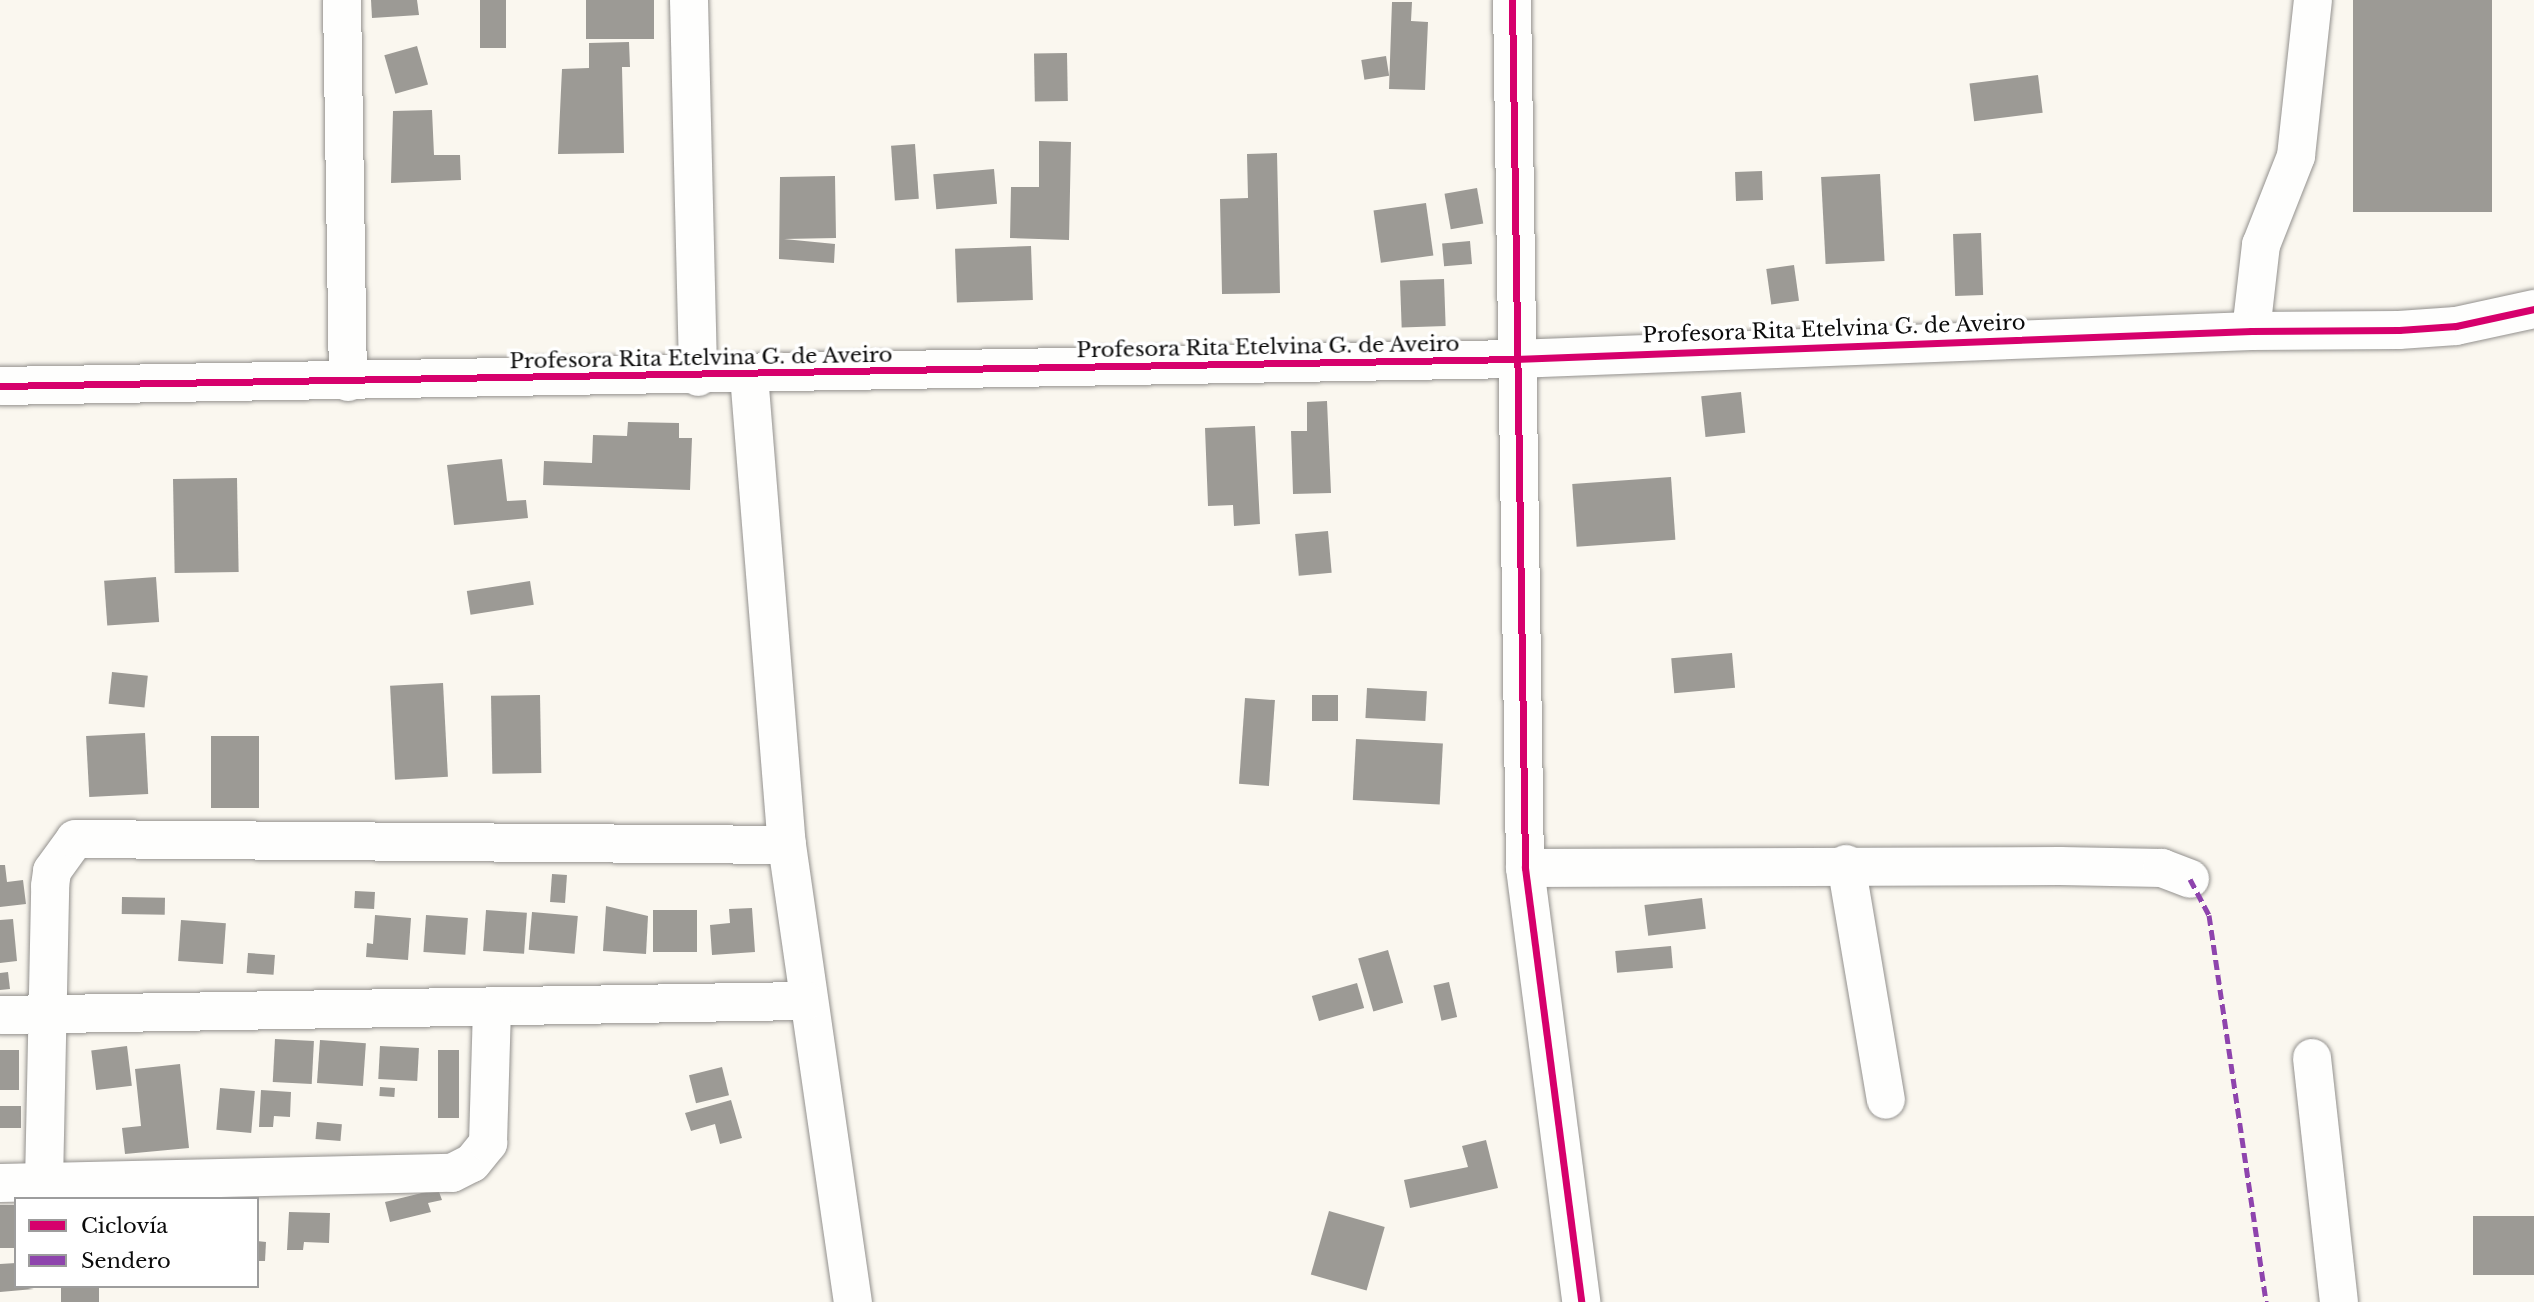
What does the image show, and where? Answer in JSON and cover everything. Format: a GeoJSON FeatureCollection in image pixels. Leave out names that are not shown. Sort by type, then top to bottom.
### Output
{"type":"FeatureCollection","features":[{"type":"Feature","properties":{"kind":"street"},"geometry":{"type":"LineString","coordinates":[[342,0],[348,382]]}},
{"type":"Feature","properties":{"kind":"street"},"geometry":{"type":"LineString","coordinates":[[689,0],[698,377]]}},
{"type":"Feature","properties":{"kind":"street"},"geometry":{"type":"LineString","coordinates":[[1512,0],[1515,359],[1525,868],[1581,1302]]}},
{"type":"Feature","properties":{"kind":"street"},"geometry":{"type":"LineString","coordinates":[[2250,331],[2261,245],[2297,156],[2313,0]]}},
{"type":"Feature","properties":{"kind":"street","name":"Profesora Rita Etelvina G. de Aveiro"},"geometry":{"type":"LineString","coordinates":[[0,386],[698,377],[1515,359],[2250,331],[2399,330],[2456,326],[2534,309]]}},
{"type":"Feature","properties":{"kind":"street"},"geometry":{"type":"LineString","coordinates":[[749,375],[787,845],[806,1001],[853,1302]]}},
{"type":"Feature","properties":{"kind":"street"},"geometry":{"type":"LineString","coordinates":[[44,1183],[50,886],[56,865],[75,839],[787,845]]}},
{"type":"Feature","properties":{"kind":"street"},"geometry":{"type":"LineString","coordinates":[[1525,868],[1846,864],[2162,868],[2190,879]]}},
{"type":"Feature","properties":{"kind":"street"},"geometry":{"type":"LineString","coordinates":[[1846,864],[1886,1100]]}},
{"type":"Feature","properties":{"kind":"street"},"geometry":{"type":"LineString","coordinates":[[0,1015],[806,1001]]}},
{"type":"Feature","properties":{"kind":"street"},"geometry":{"type":"LineString","coordinates":[[0,1183],[452,1173],[472,1163],[488,1143],[492,1006]]}},
{"type":"Feature","properties":{"kind":"street"},"geometry":{"type":"LineString","coordinates":[[2312,1058],[2339,1302]]}},
{"type":"Feature","properties":{"kind":"building"},"geometry":{"type":"Polygon","coordinates":[[[371,0],[417,0],[419,15],[372,18],[371,0]]]}},
{"type":"Feature","properties":{"kind":"building"},"geometry":{"type":"Polygon","coordinates":[[[480,0],[506,0],[506,48],[480,48],[480,0]]]}},
{"type":"Feature","properties":{"kind":"building"},"geometry":{"type":"Polygon","coordinates":[[[586,0],[654,0],[654,39],[586,39],[586,0]]]}},
{"type":"Feature","properties":{"kind":"building"},"geometry":{"type":"Polygon","coordinates":[[[2353,0],[2492,0],[2492,212],[2353,212],[2353,0]]]}},
{"type":"Feature","properties":{"kind":"building"},"geometry":{"type":"Polygon","coordinates":[[[1392,2],[1412,2],[1411,21],[1428,22],[1425,90],[1389,89],[1392,2]]]}},
{"type":"Feature","properties":{"kind":"building"},"geometry":{"type":"Polygon","coordinates":[[[629,42],[630,67],[622,67],[624,153],[558,154],[562,69],[589,68],[589,43],[629,42]]]}},
{"type":"Feature","properties":{"kind":"building"},"geometry":{"type":"Polygon","coordinates":[[[417,46],[428,84],[395,94],[384,55],[417,46]]]}},
{"type":"Feature","properties":{"kind":"building"},"geometry":{"type":"Polygon","coordinates":[[[1067,53],[1068,101],[1035,102],[1034,54],[1067,53]]]}},
{"type":"Feature","properties":{"kind":"building"},"geometry":{"type":"Polygon","coordinates":[[[1386,56],[1389,76],[1364,80],[1361,60],[1386,56]]]}},
{"type":"Feature","properties":{"kind":"building"},"geometry":{"type":"Polygon","coordinates":[[[2038,75],[2043,113],[1974,121],[1970,83],[2038,75]]]}},
{"type":"Feature","properties":{"kind":"building"},"geometry":{"type":"Polygon","coordinates":[[[432,110],[434,155],[460,155],[461,180],[391,183],[393,111],[432,110]]]}},
{"type":"Feature","properties":{"kind":"building"},"geometry":{"type":"Polygon","coordinates":[[[1039,141],[1071,142],[1069,240],[1010,238],[1011,187],[1039,187],[1039,141]]]}},
{"type":"Feature","properties":{"kind":"building"},"geometry":{"type":"Polygon","coordinates":[[[915,144],[919,199],[895,201],[891,146],[915,144]]]}},
{"type":"Feature","properties":{"kind":"building"},"geometry":{"type":"Polygon","coordinates":[[[1277,153],[1280,293],[1222,294],[1220,199],[1248,198],[1247,154],[1277,153]]]}},
{"type":"Feature","properties":{"kind":"building"},"geometry":{"type":"Polygon","coordinates":[[[994,169],[997,204],[936,209],[933,174],[994,169]]]}},
{"type":"Feature","properties":{"kind":"building"},"geometry":{"type":"Polygon","coordinates":[[[1762,171],[1763,200],[1736,201],[1735,172],[1762,171]]]}},
{"type":"Feature","properties":{"kind":"building"},"geometry":{"type":"Polygon","coordinates":[[[1880,174],[1885,261],[1826,264],[1821,177],[1880,174]]]}},
{"type":"Feature","properties":{"kind":"building"},"geometry":{"type":"Polygon","coordinates":[[[835,176],[836,238],[784,239],[835,244],[834,263],[779,259],[780,177],[835,176]]]}},
{"type":"Feature","properties":{"kind":"building"},"geometry":{"type":"Polygon","coordinates":[[[1477,188],[1483,223],[1451,229],[1445,194],[1477,188]]]}},
{"type":"Feature","properties":{"kind":"building"},"geometry":{"type":"Polygon","coordinates":[[[1426,203],[1433,255],[1381,263],[1374,210],[1426,203]]]}},
{"type":"Feature","properties":{"kind":"building"},"geometry":{"type":"Polygon","coordinates":[[[1981,233],[1983,295],[1955,296],[1953,234],[1981,233]]]}},
{"type":"Feature","properties":{"kind":"building"},"geometry":{"type":"Polygon","coordinates":[[[1470,241],[1472,264],[1444,266],[1442,243],[1470,241]]]}},
{"type":"Feature","properties":{"kind":"building"},"geometry":{"type":"Polygon","coordinates":[[[1031,246],[1033,300],[957,303],[955,249],[1031,246]]]}},
{"type":"Feature","properties":{"kind":"building"},"geometry":{"type":"Polygon","coordinates":[[[1794,265],[1799,301],[1771,305],[1766,269],[1794,265]]]}},
{"type":"Feature","properties":{"kind":"building"},"geometry":{"type":"Polygon","coordinates":[[[1444,279],[1446,326],[1402,328],[1400,281],[1444,279]]]}},
{"type":"Feature","properties":{"kind":"building"},"geometry":{"type":"Polygon","coordinates":[[[1741,392],[1745,433],[1706,437],[1701,396],[1741,392]]]}},
{"type":"Feature","properties":{"kind":"building"},"geometry":{"type":"Polygon","coordinates":[[[1327,401],[1331,493],[1293,494],[1291,431],[1307,431],[1307,402],[1327,401]]]}},
{"type":"Feature","properties":{"kind":"building"},"geometry":{"type":"Polygon","coordinates":[[[628,422],[679,423],[679,438],[692,438],[690,490],[543,485],[544,461],[592,463],[593,435],[627,436],[628,422]]]}},
{"type":"Feature","properties":{"kind":"building"},"geometry":{"type":"Polygon","coordinates":[[[1255,426],[1260,524],[1234,526],[1233,505],[1208,506],[1205,428],[1255,426]]]}},
{"type":"Feature","properties":{"kind":"building"},"geometry":{"type":"Polygon","coordinates":[[[502,459],[507,501],[526,500],[528,518],[454,525],[447,465],[502,459]]]}},
{"type":"Feature","properties":{"kind":"building"},"geometry":{"type":"Polygon","coordinates":[[[1671,477],[1675,540],[1577,547],[1572,484],[1671,477]]]}},
{"type":"Feature","properties":{"kind":"building"},"geometry":{"type":"Polygon","coordinates":[[[237,478],[239,572],[175,573],[173,479],[237,478]]]}},
{"type":"Feature","properties":{"kind":"building"},"geometry":{"type":"Polygon","coordinates":[[[1328,531],[1332,573],[1299,576],[1295,534],[1328,531]]]}},
{"type":"Feature","properties":{"kind":"building"},"geometry":{"type":"Polygon","coordinates":[[[156,577],[159,622],[107,626],[104,581],[156,577]]]}},
{"type":"Feature","properties":{"kind":"building"},"geometry":{"type":"Polygon","coordinates":[[[530,581],[534,605],[471,615],[467,591],[530,581]]]}},
{"type":"Feature","properties":{"kind":"building"},"geometry":{"type":"Polygon","coordinates":[[[1732,653],[1735,688],[1674,693],[1671,658],[1732,653]]]}},
{"type":"Feature","properties":{"kind":"building"},"geometry":{"type":"Polygon","coordinates":[[[112,672],[148,676],[144,708],[109,704],[112,672]]]}},
{"type":"Feature","properties":{"kind":"building"},"geometry":{"type":"Polygon","coordinates":[[[443,683],[448,777],[395,780],[390,686],[443,683]]]}},
{"type":"Feature","properties":{"kind":"building"},"geometry":{"type":"Polygon","coordinates":[[[1367,688],[1427,691],[1425,721],[1365,718],[1367,688]]]}},
{"type":"Feature","properties":{"kind":"building"},"geometry":{"type":"Polygon","coordinates":[[[540,695],[541,773],[492,774],[491,696],[540,695]]]}},
{"type":"Feature","properties":{"kind":"building"},"geometry":{"type":"Polygon","coordinates":[[[1312,695],[1338,695],[1338,721],[1312,721],[1312,695]]]}},
{"type":"Feature","properties":{"kind":"building"},"geometry":{"type":"Polygon","coordinates":[[[1245,698],[1275,700],[1269,786],[1239,784],[1245,698]]]}},
{"type":"Feature","properties":{"kind":"building"},"geometry":{"type":"Polygon","coordinates":[[[145,733],[148,794],[89,797],[86,736],[145,733]]]}},
{"type":"Feature","properties":{"kind":"building"},"geometry":{"type":"Polygon","coordinates":[[[211,736],[259,736],[259,808],[211,808],[211,736]]]}},
{"type":"Feature","properties":{"kind":"building"},"geometry":{"type":"Polygon","coordinates":[[[1356,739],[1443,744],[1440,804],[1353,800],[1356,739]]]}},
{"type":"Feature","properties":{"kind":"building"},"geometry":{"type":"Polygon","coordinates":[[[0,865],[5,865],[7,882],[23,880],[26,904],[0,907],[0,865]]]}},
{"type":"Feature","properties":{"kind":"building"},"geometry":{"type":"Polygon","coordinates":[[[552,874],[567,875],[565,903],[550,902],[552,874]]]}},
{"type":"Feature","properties":{"kind":"building"},"geometry":{"type":"Polygon","coordinates":[[[355,891],[375,892],[374,909],[354,908],[355,891]]]}},
{"type":"Feature","properties":{"kind":"building"},"geometry":{"type":"Polygon","coordinates":[[[122,897],[165,898],[165,915],[122,914],[122,897]]]}},
{"type":"Feature","properties":{"kind":"building"},"geometry":{"type":"Polygon","coordinates":[[[1702,898],[1706,929],[1648,936],[1644,905],[1702,898]]]}},
{"type":"Feature","properties":{"kind":"building"},"geometry":{"type":"Polygon","coordinates":[[[606,906],[648,916],[646,954],[603,951],[606,906]]]}},
{"type":"Feature","properties":{"kind":"building"},"geometry":{"type":"Polygon","coordinates":[[[752,908],[755,952],[712,955],[710,925],[730,923],[729,909],[752,908]]]}},
{"type":"Feature","properties":{"kind":"building"},"geometry":{"type":"Polygon","coordinates":[[[486,910],[527,913],[524,954],[483,951],[486,910]]]}},
{"type":"Feature","properties":{"kind":"building"},"geometry":{"type":"Polygon","coordinates":[[[653,910],[697,910],[697,952],[653,952],[653,910]]]}},
{"type":"Feature","properties":{"kind":"building"},"geometry":{"type":"Polygon","coordinates":[[[532,912],[578,916],[575,954],[529,950],[532,912]]]}},
{"type":"Feature","properties":{"kind":"building"},"geometry":{"type":"Polygon","coordinates":[[[375,915],[411,918],[408,960],[366,957],[367,943],[373,944],[375,915]]]}},
{"type":"Feature","properties":{"kind":"building"},"geometry":{"type":"Polygon","coordinates":[[[426,915],[468,918],[465,955],[423,952],[426,915]]]}},
{"type":"Feature","properties":{"kind":"building"},"geometry":{"type":"Polygon","coordinates":[[[13,919],[17,961],[0,963],[0,920],[13,919]]]}},
{"type":"Feature","properties":{"kind":"building"},"geometry":{"type":"Polygon","coordinates":[[[181,920],[226,923],[223,964],[178,961],[181,920]]]}},
{"type":"Feature","properties":{"kind":"building"},"geometry":{"type":"Polygon","coordinates":[[[1671,946],[1673,968],[1617,973],[1615,951],[1671,946]]]}},
{"type":"Feature","properties":{"kind":"building"},"geometry":{"type":"Polygon","coordinates":[[[1388,950],[1403,1003],[1373,1011],[1358,959],[1388,950]]]}},
{"type":"Feature","properties":{"kind":"building"},"geometry":{"type":"Polygon","coordinates":[[[248,953],[275,955],[274,975],[247,973],[248,953]]]}},
{"type":"Feature","properties":{"kind":"building"},"geometry":{"type":"Polygon","coordinates":[[[8,972],[10,989],[0,990],[0,973],[8,972]]]}},
{"type":"Feature","properties":{"kind":"building"},"geometry":{"type":"Polygon","coordinates":[[[1449,982],[1457,1017],[1442,1021],[1433,986],[1449,982]]]}},
{"type":"Feature","properties":{"kind":"building"},"geometry":{"type":"Polygon","coordinates":[[[1357,983],[1364,1008],[1319,1021],[1312,996],[1357,983]]]}},
{"type":"Feature","properties":{"kind":"building"},"geometry":{"type":"Polygon","coordinates":[[[275,1039],[314,1041],[312,1084],[273,1082],[275,1039]]]}},
{"type":"Feature","properties":{"kind":"building"},"geometry":{"type":"Polygon","coordinates":[[[320,1040],[366,1043],[363,1086],[317,1083],[320,1040]]]}},
{"type":"Feature","properties":{"kind":"building"},"geometry":{"type":"Polygon","coordinates":[[[127,1046],[132,1086],[96,1090],[91,1050],[127,1046]]]}},
{"type":"Feature","properties":{"kind":"building"},"geometry":{"type":"Polygon","coordinates":[[[380,1046],[419,1048],[417,1081],[378,1079],[380,1046]]]}},
{"type":"Feature","properties":{"kind":"building"},"geometry":{"type":"Polygon","coordinates":[[[0,1050],[19,1050],[19,1090],[0,1090],[0,1050]]]}},
{"type":"Feature","properties":{"kind":"building"},"geometry":{"type":"Polygon","coordinates":[[[438,1050],[459,1050],[459,1118],[438,1118],[438,1050]]]}},
{"type":"Feature","properties":{"kind":"building"},"geometry":{"type":"Polygon","coordinates":[[[180,1064],[189,1148],[125,1154],[122,1128],[141,1126],[135,1069],[180,1064]]]}},
{"type":"Feature","properties":{"kind":"building"},"geometry":{"type":"Polygon","coordinates":[[[722,1067],[729,1095],[696,1103],[689,1075],[722,1067]]]}},
{"type":"Feature","properties":{"kind":"building"},"geometry":{"type":"Polygon","coordinates":[[[380,1087],[395,1088],[394,1097],[379,1096],[380,1087]]]}},
{"type":"Feature","properties":{"kind":"building"},"geometry":{"type":"Polygon","coordinates":[[[220,1088],[255,1091],[251,1133],[216,1130],[220,1088]]]}},
{"type":"Feature","properties":{"kind":"building"},"geometry":{"type":"Polygon","coordinates":[[[261,1090],[291,1092],[290,1117],[274,1116],[273,1127],[259,1127],[261,1090]]]}},
{"type":"Feature","properties":{"kind":"building"},"geometry":{"type":"Polygon","coordinates":[[[731,1100],[742,1138],[720,1144],[715,1124],[691,1131],[685,1113],[731,1100]]]}},
{"type":"Feature","properties":{"kind":"building"},"geometry":{"type":"Polygon","coordinates":[[[0,1106],[21,1106],[21,1128],[0,1128],[0,1106]]]}},
{"type":"Feature","properties":{"kind":"building"},"geometry":{"type":"Polygon","coordinates":[[[317,1122],[342,1124],[340,1141],[316,1139],[317,1122]]]}},
{"type":"Feature","properties":{"kind":"building"},"geometry":{"type":"Polygon","coordinates":[[[1486,1140],[1498,1188],[1410,1208],[1404,1180],[1468,1167],[1462,1146],[1486,1140]]]}},
{"type":"Feature","properties":{"kind":"building"},"geometry":{"type":"Polygon","coordinates":[[[438,1189],[442,1200],[428,1203],[431,1212],[390,1222],[385,1202],[438,1189]]]}},
{"type":"Feature","properties":{"kind":"building"},"geometry":{"type":"Polygon","coordinates":[[[0,1205],[14,1205],[14,1248],[0,1248],[0,1205]]]}},
{"type":"Feature","properties":{"kind":"building"},"geometry":{"type":"Polygon","coordinates":[[[1329,1211],[1385,1227],[1367,1290],[1311,1274],[1329,1211]]]}},
{"type":"Feature","properties":{"kind":"building"},"geometry":{"type":"Polygon","coordinates":[[[289,1212],[330,1213],[329,1243],[304,1242],[303,1250],[287,1250],[289,1212]]]}},
{"type":"Feature","properties":{"kind":"building"},"geometry":{"type":"Polygon","coordinates":[[[2473,1216],[2534,1216],[2534,1275],[2473,1275],[2473,1216]]]}},
{"type":"Feature","properties":{"kind":"building"},"geometry":{"type":"Polygon","coordinates":[[[259,1241],[266,1242],[265,1261],[259,1261],[259,1241]]]}},
{"type":"Feature","properties":{"kind":"building"},"geometry":{"type":"Polygon","coordinates":[[[14,1263],[14,1288],[34,1289],[0,1292],[0,1264],[14,1263]]]}},
{"type":"Feature","properties":{"kind":"building"},"geometry":{"type":"Polygon","coordinates":[[[61,1288],[99,1288],[99,1302],[61,1302],[61,1288]]]}},
{"type":"Feature","properties":{"kind":"marked path"},"geometry":{"type":"LineString","coordinates":[[2190,879],[2209,915],[2266,1302]]}},
{"type":"Feature","properties":{"kind":"cycle path"},"geometry":{"type":"LineString","coordinates":[[1512,0],[1525,868],[1581,1302]]}},
{"type":"Feature","properties":{"kind":"cycle path"},"geometry":{"type":"LineString","coordinates":[[0,386],[1515,359],[2251,331],[2399,330],[2456,326],[2534,309]]}}]}
